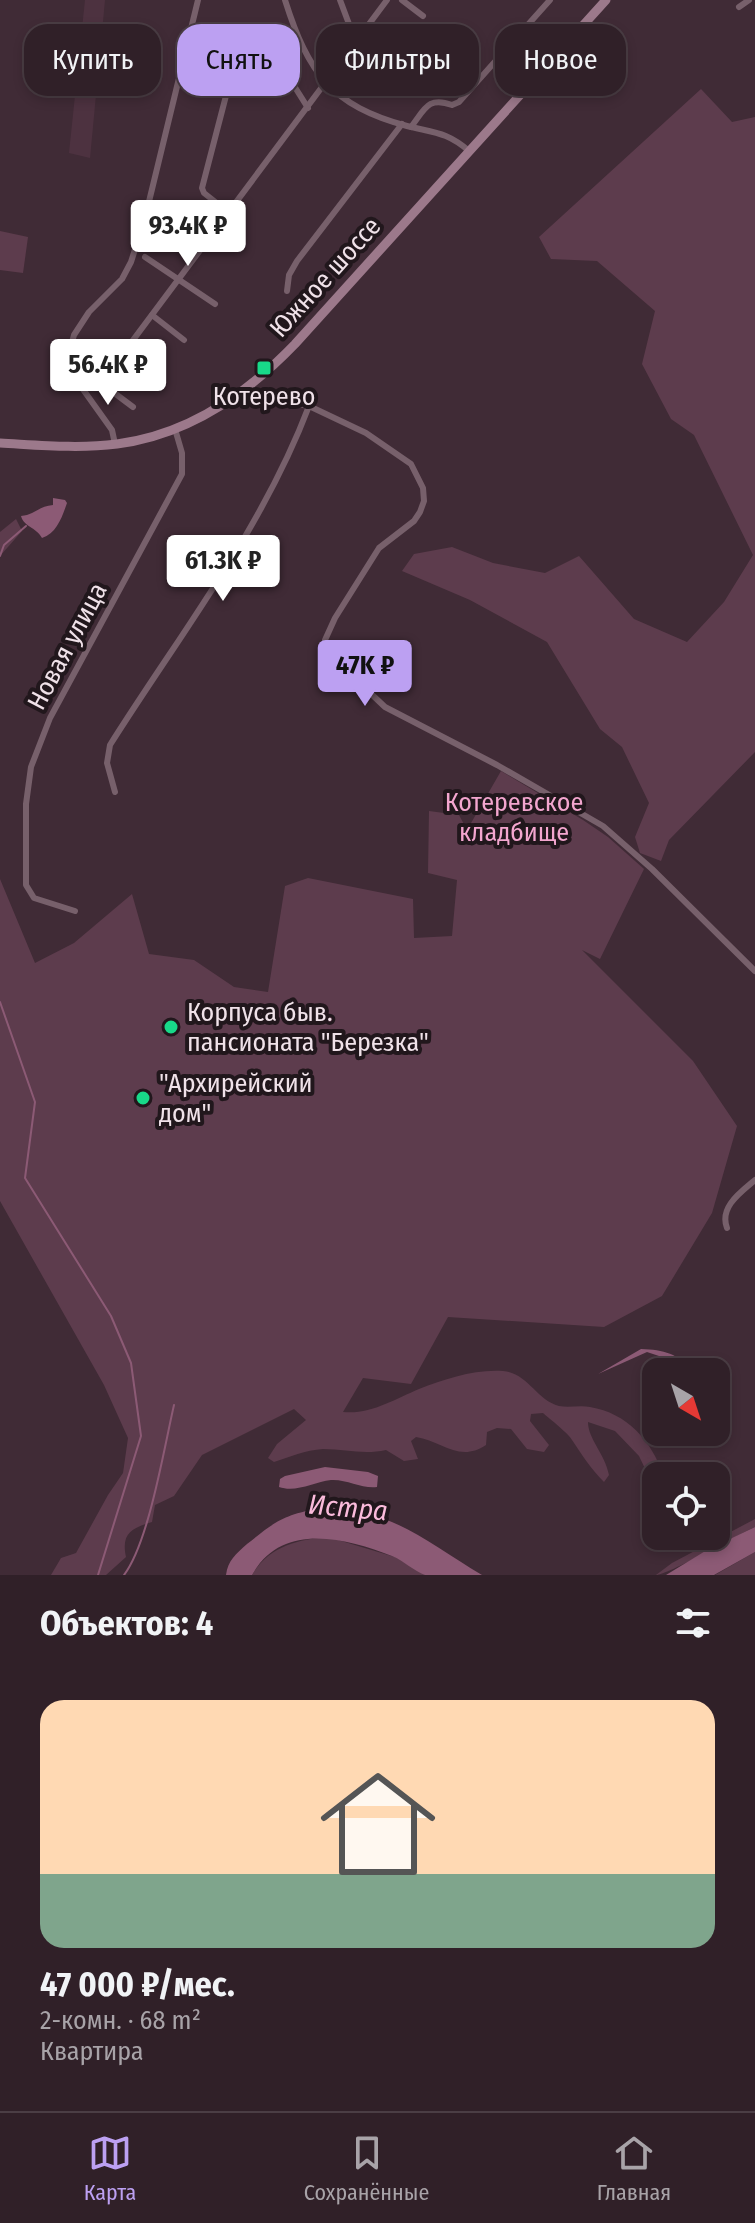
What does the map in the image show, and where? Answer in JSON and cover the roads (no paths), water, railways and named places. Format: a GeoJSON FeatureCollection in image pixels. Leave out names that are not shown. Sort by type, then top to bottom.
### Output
{"type":"FeatureCollection","features":[{"type":"Feature","properties":{"kind":"main road","name":"Южное шоссе"},"geometry":{"type":"LineString","coordinates":[[0,443],[115,444],[144,439],[213,412],[249,387],[295,344],[606,0]]}},
{"type":"Feature","properties":{"kind":"street"},"geometry":{"type":"LineString","coordinates":[[115,444],[112,430],[72,374],[71,346],[74,335],[89,312],[122,279],[131,262],[145,218],[198,0]]}},
{"type":"Feature","properties":{"kind":"street"},"geometry":{"type":"LineString","coordinates":[[285,0],[300,43],[316,69]]}},
{"type":"Feature","properties":{"kind":"street"},"geometry":{"type":"LineString","coordinates":[[340,0],[349,24]]}},
{"type":"Feature","properties":{"kind":"street"},"geometry":{"type":"LineString","coordinates":[[370,24],[387,0]]}},
{"type":"Feature","properties":{"kind":"street"},"geometry":{"type":"LineString","coordinates":[[402,0],[423,16]]}},
{"type":"Feature","properties":{"kind":"street"},"geometry":{"type":"LineString","coordinates":[[411,127],[432,102],[437,100],[452,105],[459,102],[550,0]]}},
{"type":"Feature","properties":{"kind":"street"},"geometry":{"type":"LineString","coordinates":[[739,7],[749,0]]}},
{"type":"Feature","properties":{"kind":"street"},"geometry":{"type":"LineString","coordinates":[[300,95],[308,108]]}},
{"type":"Feature","properties":{"kind":"street"},"geometry":{"type":"LineString","coordinates":[[226,96],[202,188],[228,212]]}},
{"type":"Feature","properties":{"kind":"street"},"geometry":{"type":"LineString","coordinates":[[133,407],[101,383],[317,96]]}},
{"type":"Feature","properties":{"kind":"street"},"geometry":{"type":"LineString","coordinates":[[341,96],[362,111],[450,136],[469,151]]}},
{"type":"Feature","properties":{"kind":"street"},"geometry":{"type":"LineString","coordinates":[[287,291],[289,275],[297,261],[402,124]]}},
{"type":"Feature","properties":{"kind":"street"},"geometry":{"type":"LineString","coordinates":[[145,257],[215,304]]}},
{"type":"Feature","properties":{"kind":"street"},"geometry":{"type":"LineString","coordinates":[[152,315],[184,340]]}},
{"type":"Feature","properties":{"kind":"street"},"geometry":{"type":"LineString","coordinates":[[126,349],[158,373]]}},
{"type":"Feature","properties":{"kind":"street"},"geometry":{"type":"LineString","coordinates":[[249,387],[265,398],[309,406],[366,433],[411,464],[423,488],[424,501],[414,521],[379,548],[335,618],[325,640],[329,654],[385,707],[497,765],[603,826],[656,873],[755,971]]}},
{"type":"Feature","properties":{"kind":"street"},"geometry":{"type":"LineString","coordinates":[[115,792],[107,763],[110,745],[207,600],[284,465],[309,406]]}},
{"type":"Feature","properties":{"kind":"street","name":"Новая улица"},"geometry":{"type":"LineString","coordinates":[[75,911],[34,898],[26,885],[26,804],[31,767],[50,718],[182,474],[182,453],[175,429]]}},
{"type":"Feature","properties":{"kind":"street"},"geometry":{"type":"LineString","coordinates":[[727,1228],[725,1218],[729,1207],[736,1196],[755,1180]]}},
{"type":"Feature","properties":{"kind":"waterway"},"geometry":{"type":"LineString","coordinates":[[0,556],[4,545],[26,526]]}},
{"type":"Feature","properties":{"kind":"waterway"},"geometry":{"type":"LineString","coordinates":[[0,1002],[35,1102],[25,1178],[111,1316],[131,1363],[141,1436],[98,1575]]}},
{"type":"Feature","properties":{"kind":"waterway"},"geometry":{"type":"LineString","coordinates":[[124,1575],[133,1560],[148,1518],[174,1405]]}},
{"type":"Feature","properties":{"kind":"place","name":"Котерево"},"geometry":{"type":"Point","coordinates":[264,368]}},
{"type":"Feature","properties":{"kind":"place","name":"Корпуса быв. пансионата \"Березка\""},"geometry":{"type":"Point","coordinates":[171,1027]}},
{"type":"Feature","properties":{"kind":"place","name":"\"Архирейский дом\""},"geometry":{"type":"Point","coordinates":[143,1098]}},
{"type":"Feature","properties":{"kind":"park label","name":"Котеревское кладбище"},"geometry":{"type":"Point","coordinates":[514,817]}},
{"type":"Feature","properties":{"kind":"water label","name":"Истра"},"geometry":{"type":"Point","coordinates":[348,1507]}}]}
